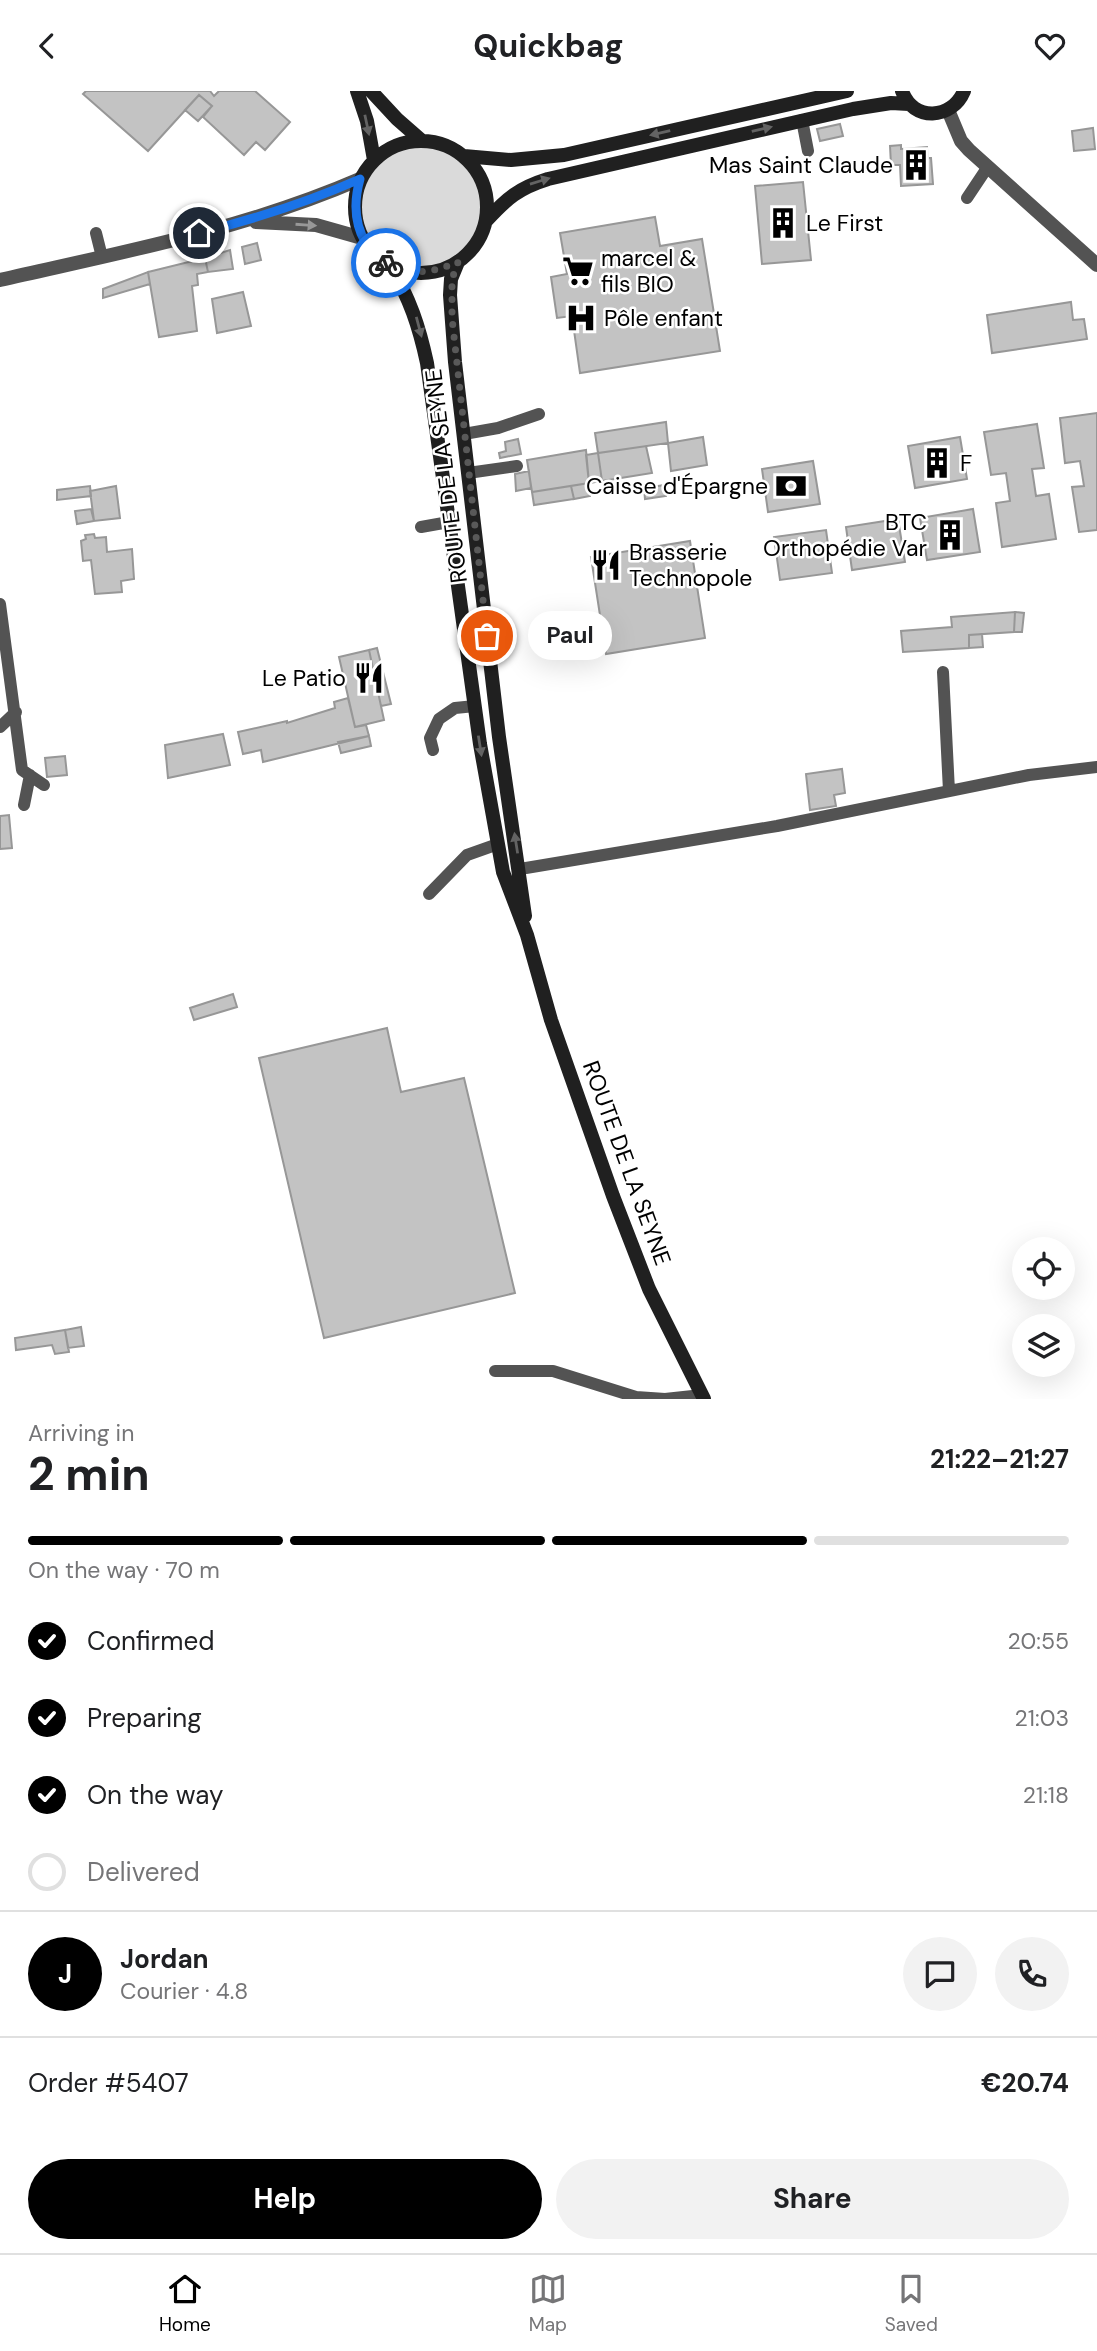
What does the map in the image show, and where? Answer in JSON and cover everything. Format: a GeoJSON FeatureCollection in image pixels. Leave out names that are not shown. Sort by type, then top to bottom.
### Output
{"type":"FeatureCollection","features":[{"type":"Feature","properties":{"kind":"main road"},"geometry":{"type":"LineString","coordinates":[[357,91],[367,121],[373,160]]}},
{"type":"Feature","properties":{"kind":"main road"},"geometry":{"type":"LineString","coordinates":[[464,156],[511,160],[564,155],[805,95],[846,91]]}},
{"type":"Feature","properties":{"kind":"main road"},"geometry":{"type":"LineString","coordinates":[[375,92],[421,140]]}},
{"type":"Feature","properties":{"kind":"main road"},"geometry":{"type":"LineString","coordinates":[[486,221],[503,202],[522,187],[548,179],[802,120],[891,103],[905,97],[918,111],[929,114],[948,110],[966,92]]}},
{"type":"Feature","properties":{"kind":"main road"},"geometry":{"type":"LineString","coordinates":[[421,140],[437,142],[464,156],[476,169],[484,185],[488,203],[486,221],[471,251],[458,262],[436,271],[413,272],[390,265],[369,249],[356,219],[355,199],[360,179],[373,160],[387,149],[404,142],[421,140]]}},
{"type":"Feature","properties":{"kind":"main road","name":"ROUTE DE LA SEYNE"},"geometry":{"type":"LineString","coordinates":[[458,262],[450,295],[464,434],[499,737],[520,869],[527,935]]}},
{"type":"Feature","properties":{"kind":"main road","name":"ROUTE DE LA SEYNE"},"geometry":{"type":"LineString","coordinates":[[390,265],[406,292],[421,332],[427,363],[475,706],[503,872],[527,935],[551,1020],[618,1208],[649,1289],[703,1397]]}},
{"type":"Feature","properties":{"kind":"street"},"geometry":{"type":"LineString","coordinates":[[948,110],[961,141],[987,168],[1097,265]]}},
{"type":"Feature","properties":{"kind":"street"},"geometry":{"type":"LineString","coordinates":[[0,280],[247,221],[313,200],[360,179]]}},
{"type":"Feature","properties":{"kind":"street"},"geometry":{"type":"LineString","coordinates":[[247,221],[316,225],[362,238]]}},
{"type":"Feature","properties":{"kind":"lane"},"geometry":{"type":"LineString","coordinates":[[802,120],[808,152]]}},
{"type":"Feature","properties":{"kind":"lane"},"geometry":{"type":"LineString","coordinates":[[967,198],[987,168]]}},
{"type":"Feature","properties":{"kind":"lane"},"geometry":{"type":"LineString","coordinates":[[96,233],[102,257]]}},
{"type":"Feature","properties":{"kind":"lane"},"geometry":{"type":"LineString","coordinates":[[464,434],[498,428],[539,414]]}},
{"type":"Feature","properties":{"kind":"lane"},"geometry":{"type":"LineString","coordinates":[[468,473],[517,465]]}},
{"type":"Feature","properties":{"kind":"lane"},"geometry":{"type":"LineString","coordinates":[[421,527],[449,522]]}},
{"type":"Feature","properties":{"kind":"lane"},"geometry":{"type":"LineString","coordinates":[[0,604],[22,770],[44,785]]}},
{"type":"Feature","properties":{"kind":"lane"},"geometry":{"type":"LineString","coordinates":[[943,672],[950,792]]}},
{"type":"Feature","properties":{"kind":"lane"},"geometry":{"type":"LineString","coordinates":[[433,750],[430,739],[439,719],[455,708],[475,706]]}},
{"type":"Feature","properties":{"kind":"lane"},"geometry":{"type":"LineString","coordinates":[[0,727],[16,712]]}},
{"type":"Feature","properties":{"kind":"lane"},"geometry":{"type":"LineString","coordinates":[[520,869],[777,826],[1030,775],[1097,767]]}},
{"type":"Feature","properties":{"kind":"lane"},"geometry":{"type":"LineString","coordinates":[[24,805],[30,775]]}},
{"type":"Feature","properties":{"kind":"lane"},"geometry":{"type":"LineString","coordinates":[[429,894],[467,855],[498,844]]}},
{"type":"Feature","properties":{"kind":"lane"},"geometry":{"type":"LineString","coordinates":[[495,1371],[553,1371],[636,1397],[703,1397]]}},
{"type":"Feature","properties":{"kind":"shaded area"},"geometry":{"type":"Polygon","coordinates":[[[421,141],[446,146],[468,160],[482,182],[487,207],[482,232],[468,254],[446,268],[421,273],[396,268],[374,254],[360,232],[355,207],[360,182],[374,160],[396,146],[421,141]]]}},
{"type":"Feature","properties":{"kind":"building"},"geometry":{"type":"Polygon","coordinates":[[[86,91],[210,91],[214,96],[219,91],[255,91],[290,122],[265,150],[256,142],[244,155],[203,117],[212,106],[199,95],[148,151],[83,94],[86,91]]]}},
{"type":"Feature","properties":{"kind":"building"},"geometry":{"type":"Polygon","coordinates":[[[199,95],[212,106],[198,121],[185,110],[199,95]]]}},
{"type":"Feature","properties":{"kind":"building"},"geometry":{"type":"Polygon","coordinates":[[[840,124],[843,136],[820,141],[817,129],[840,124]]]}},
{"type":"Feature","properties":{"kind":"building"},"geometry":{"type":"Polygon","coordinates":[[[1093,128],[1095,149],[1074,151],[1072,131],[1093,128]]]}},
{"type":"Feature","properties":{"kind":"building","name":"Mas Saint Claude"},"geometry":{"type":"Polygon","coordinates":[[[901,145],[901,149],[927,147],[928,158],[931,158],[933,184],[901,186],[900,165],[891,165],[890,146],[901,145]]]}},
{"type":"Feature","properties":{"kind":"building","name":"Le First"},"geometry":{"type":"Polygon","coordinates":[[[803,182],[811,260],[762,264],[755,186],[803,182]]]}},
{"type":"Feature","properties":{"kind":"building"},"geometry":{"type":"Polygon","coordinates":[[[655,217],[660,246],[702,239],[720,351],[580,373],[572,316],[557,318],[551,277],[567,274],[560,233],[655,217]]]}},
{"type":"Feature","properties":{"kind":"building"},"geometry":{"type":"Polygon","coordinates":[[[257,243],[261,260],[245,264],[242,247],[257,243]]]}},
{"type":"Feature","properties":{"kind":"building"},"geometry":{"type":"Polygon","coordinates":[[[230,250],[233,269],[208,272],[205,258],[230,250]]]}},
{"type":"Feature","properties":{"kind":"building"},"geometry":{"type":"Polygon","coordinates":[[[205,258],[208,272],[197,274],[198,285],[192,286],[197,331],[159,337],[148,272],[205,258]]]}},
{"type":"Feature","properties":{"kind":"building"},"geometry":{"type":"Polygon","coordinates":[[[148,272],[150,284],[103,298],[103,289],[148,272]]]}},
{"type":"Feature","properties":{"kind":"building"},"geometry":{"type":"Polygon","coordinates":[[[243,292],[251,326],[217,333],[212,299],[243,292]]]}},
{"type":"Feature","properties":{"kind":"building"},"geometry":{"type":"Polygon","coordinates":[[[1071,302],[1073,320],[1084,319],[1087,339],[992,353],[987,315],[1071,302]]]}},
{"type":"Feature","properties":{"kind":"building"},"geometry":{"type":"Polygon","coordinates":[[[1097,413],[1097,530],[1079,532],[1072,487],[1084,486],[1080,461],[1065,463],[1060,418],[1097,413]]]}},
{"type":"Feature","properties":{"kind":"building"},"geometry":{"type":"Polygon","coordinates":[[[666,422],[668,443],[598,453],[595,433],[666,422]]]}},
{"type":"Feature","properties":{"kind":"building"},"geometry":{"type":"Polygon","coordinates":[[[1037,424],[1044,468],[1032,469],[1036,496],[1049,494],[1056,539],[1002,547],[996,503],[1010,501],[1006,473],[991,475],[984,432],[1037,424]]]}},
{"type":"Feature","properties":{"kind":"building"},"geometry":{"type":"Polygon","coordinates":[[[703,437],[707,465],[671,471],[668,443],[703,437]]]}},
{"type":"Feature","properties":{"kind":"building","name":"F"},"geometry":{"type":"Polygon","coordinates":[[[960,437],[967,479],[915,488],[908,446],[960,437]]]}},
{"type":"Feature","properties":{"kind":"building"},"geometry":{"type":"Polygon","coordinates":[[[518,439],[521,454],[500,458],[499,453],[506,451],[505,442],[518,439]]]}},
{"type":"Feature","properties":{"kind":"building"},"geometry":{"type":"Polygon","coordinates":[[[646,446],[652,473],[602,481],[598,453],[646,446]]]}},
{"type":"Feature","properties":{"kind":"building"},"geometry":{"type":"Polygon","coordinates":[[[586,450],[589,483],[532,492],[527,460],[586,450]]]}},
{"type":"Feature","properties":{"kind":"building"},"geometry":{"type":"Polygon","coordinates":[[[598,453],[602,481],[589,483],[586,455],[598,453]]]}},
{"type":"Feature","properties":{"kind":"building","name":"Caisse d'Épargne"},"geometry":{"type":"Polygon","coordinates":[[[813,461],[820,504],[768,512],[762,469],[813,461]]]}},
{"type":"Feature","properties":{"kind":"building"},"geometry":{"type":"Polygon","coordinates":[[[529,471],[531,488],[516,491],[515,474],[529,471]]]}},
{"type":"Feature","properties":{"kind":"building"},"geometry":{"type":"Polygon","coordinates":[[[589,483],[590,496],[574,499],[571,486],[589,483]]]}},
{"type":"Feature","properties":{"kind":"building"},"geometry":{"type":"Polygon","coordinates":[[[665,485],[666,496],[645,499],[644,488],[665,485]]]}},
{"type":"Feature","properties":{"kind":"building"},"geometry":{"type":"Polygon","coordinates":[[[90,486],[91,496],[57,500],[57,490],[90,486]]]}},
{"type":"Feature","properties":{"kind":"building"},"geometry":{"type":"Polygon","coordinates":[[[116,486],[120,518],[94,521],[90,491],[116,486]]]}},
{"type":"Feature","properties":{"kind":"building"},"geometry":{"type":"Polygon","coordinates":[[[571,486],[574,499],[534,505],[532,492],[571,486]]]}},
{"type":"Feature","properties":{"kind":"building"},"geometry":{"type":"Polygon","coordinates":[[[91,509],[94,521],[77,524],[75,511],[91,509]]]}},
{"type":"Feature","properties":{"kind":"building","name":"BTC Orthopédie Var"},"geometry":{"type":"Polygon","coordinates":[[[973,509],[980,552],[927,560],[920,518],[973,509]]]}},
{"type":"Feature","properties":{"kind":"building"},"geometry":{"type":"Polygon","coordinates":[[[898,519],[905,562],[852,570],[846,527],[898,519]]]}},
{"type":"Feature","properties":{"kind":"building"},"geometry":{"type":"Polygon","coordinates":[[[826,530],[832,573],[780,580],[774,537],[826,530]]]}},
{"type":"Feature","properties":{"kind":"building"},"geometry":{"type":"Polygon","coordinates":[[[94,534],[95,538],[106,537],[107,552],[132,549],[134,579],[121,581],[122,592],[95,594],[91,560],[83,561],[81,541],[86,539],[85,535],[94,534]]]}},
{"type":"Feature","properties":{"kind":"building"},"geometry":{"type":"Polygon","coordinates":[[[690,541],[705,638],[606,654],[591,557],[690,541]]]}},
{"type":"Feature","properties":{"kind":"building"},"geometry":{"type":"Polygon","coordinates":[[[1015,612],[1024,613],[1022,632],[1014,632],[1015,612]]]}},
{"type":"Feature","properties":{"kind":"building"},"geometry":{"type":"Polygon","coordinates":[[[1015,612],[1014,632],[969,635],[969,648],[903,652],[901,631],[952,627],[951,617],[1015,612]]]}},
{"type":"Feature","properties":{"kind":"building"},"geometry":{"type":"Polygon","coordinates":[[[982,634],[983,647],[969,648],[969,635],[982,634]]]}},
{"type":"Feature","properties":{"kind":"building"},"geometry":{"type":"Polygon","coordinates":[[[377,648],[391,704],[381,706],[369,650],[377,648]]]}},
{"type":"Feature","properties":{"kind":"building"},"geometry":{"type":"Polygon","coordinates":[[[369,650],[384,720],[355,727],[339,657],[369,650]]]}},
{"type":"Feature","properties":{"kind":"building"},"geometry":{"type":"Polygon","coordinates":[[[348,698],[355,727],[366,725],[369,736],[263,762],[261,750],[243,754],[238,732],[287,723],[335,708],[334,702],[348,698]]]}},
{"type":"Feature","properties":{"kind":"building"},"geometry":{"type":"Polygon","coordinates":[[[223,734],[230,765],[168,778],[165,745],[223,734]]]}},
{"type":"Feature","properties":{"kind":"building"},"geometry":{"type":"Polygon","coordinates":[[[369,736],[371,746],[341,753],[338,742],[369,736]]]}},
{"type":"Feature","properties":{"kind":"building"},"geometry":{"type":"Polygon","coordinates":[[[65,756],[67,775],[47,777],[45,758],[65,756]]]}},
{"type":"Feature","properties":{"kind":"building"},"geometry":{"type":"Polygon","coordinates":[[[842,769],[845,793],[834,795],[836,806],[810,810],[806,774],[842,769]]]}},
{"type":"Feature","properties":{"kind":"building"},"geometry":{"type":"Polygon","coordinates":[[[9,815],[12,848],[0,849],[0,816],[9,815]]]}},
{"type":"Feature","properties":{"kind":"building"},"geometry":{"type":"Polygon","coordinates":[[[233,994],[237,1007],[194,1020],[190,1008],[233,994]]]}},
{"type":"Feature","properties":{"kind":"building"},"geometry":{"type":"Polygon","coordinates":[[[387,1028],[401,1092],[464,1078],[515,1293],[324,1338],[259,1058],[387,1028]]]}},
{"type":"Feature","properties":{"kind":"building"},"geometry":{"type":"Polygon","coordinates":[[[81,1327],[84,1346],[68,1348],[65,1330],[81,1327]]]}},
{"type":"Feature","properties":{"kind":"building"},"geometry":{"type":"Polygon","coordinates":[[[65,1330],[69,1352],[55,1354],[52,1345],[16,1350],[15,1338],[65,1330]]]}},
{"type":"Feature","properties":{"kind":"way so far"},"geometry":{"type":"LineString","coordinates":[[386,263],[413,272],[436,271],[458,262],[450,295],[455,362],[487,636]]}},
{"type":"Feature","properties":{"kind":"place","name":"Mas Saint Claude"},"geometry":{"type":"Point","coordinates":[916,165]}},
{"type":"Feature","properties":{"kind":"place","name":"Le First"},"geometry":{"type":"Point","coordinates":[783,223]}},
{"type":"Feature","properties":{"kind":"place","name":"marcel & fils BIO"},"geometry":{"type":"Point","coordinates":[578,271]}},
{"type":"Feature","properties":{"kind":"place","name":"Pôle enfant"},"geometry":{"type":"Point","coordinates":[581,318]}},
{"type":"Feature","properties":{"kind":"place","name":"F"},"geometry":{"type":"Point","coordinates":[937,463]}},
{"type":"Feature","properties":{"kind":"place","name":"Caisse d'Épargne"},"geometry":{"type":"Point","coordinates":[791,486]}},
{"type":"Feature","properties":{"kind":"place","name":"BTC Orthopédie Var"},"geometry":{"type":"Point","coordinates":[950,535]}},
{"type":"Feature","properties":{"kind":"place","name":"Brasserie Technopole"},"geometry":{"type":"Point","coordinates":[606,565]}},
{"type":"Feature","properties":{"kind":"place","name":"Paul"},"geometry":{"type":"Point","coordinates":[487,636]}},
{"type":"Feature","properties":{"kind":"place","name":"Le Patio"},"geometry":{"type":"Point","coordinates":[369,678]}},
{"type":"Feature","properties":{"kind":"route"},"geometry":{"type":"LineString","coordinates":[[199,233],[313,200],[360,179],[355,199],[356,219],[369,249],[386,263]]}}]}
